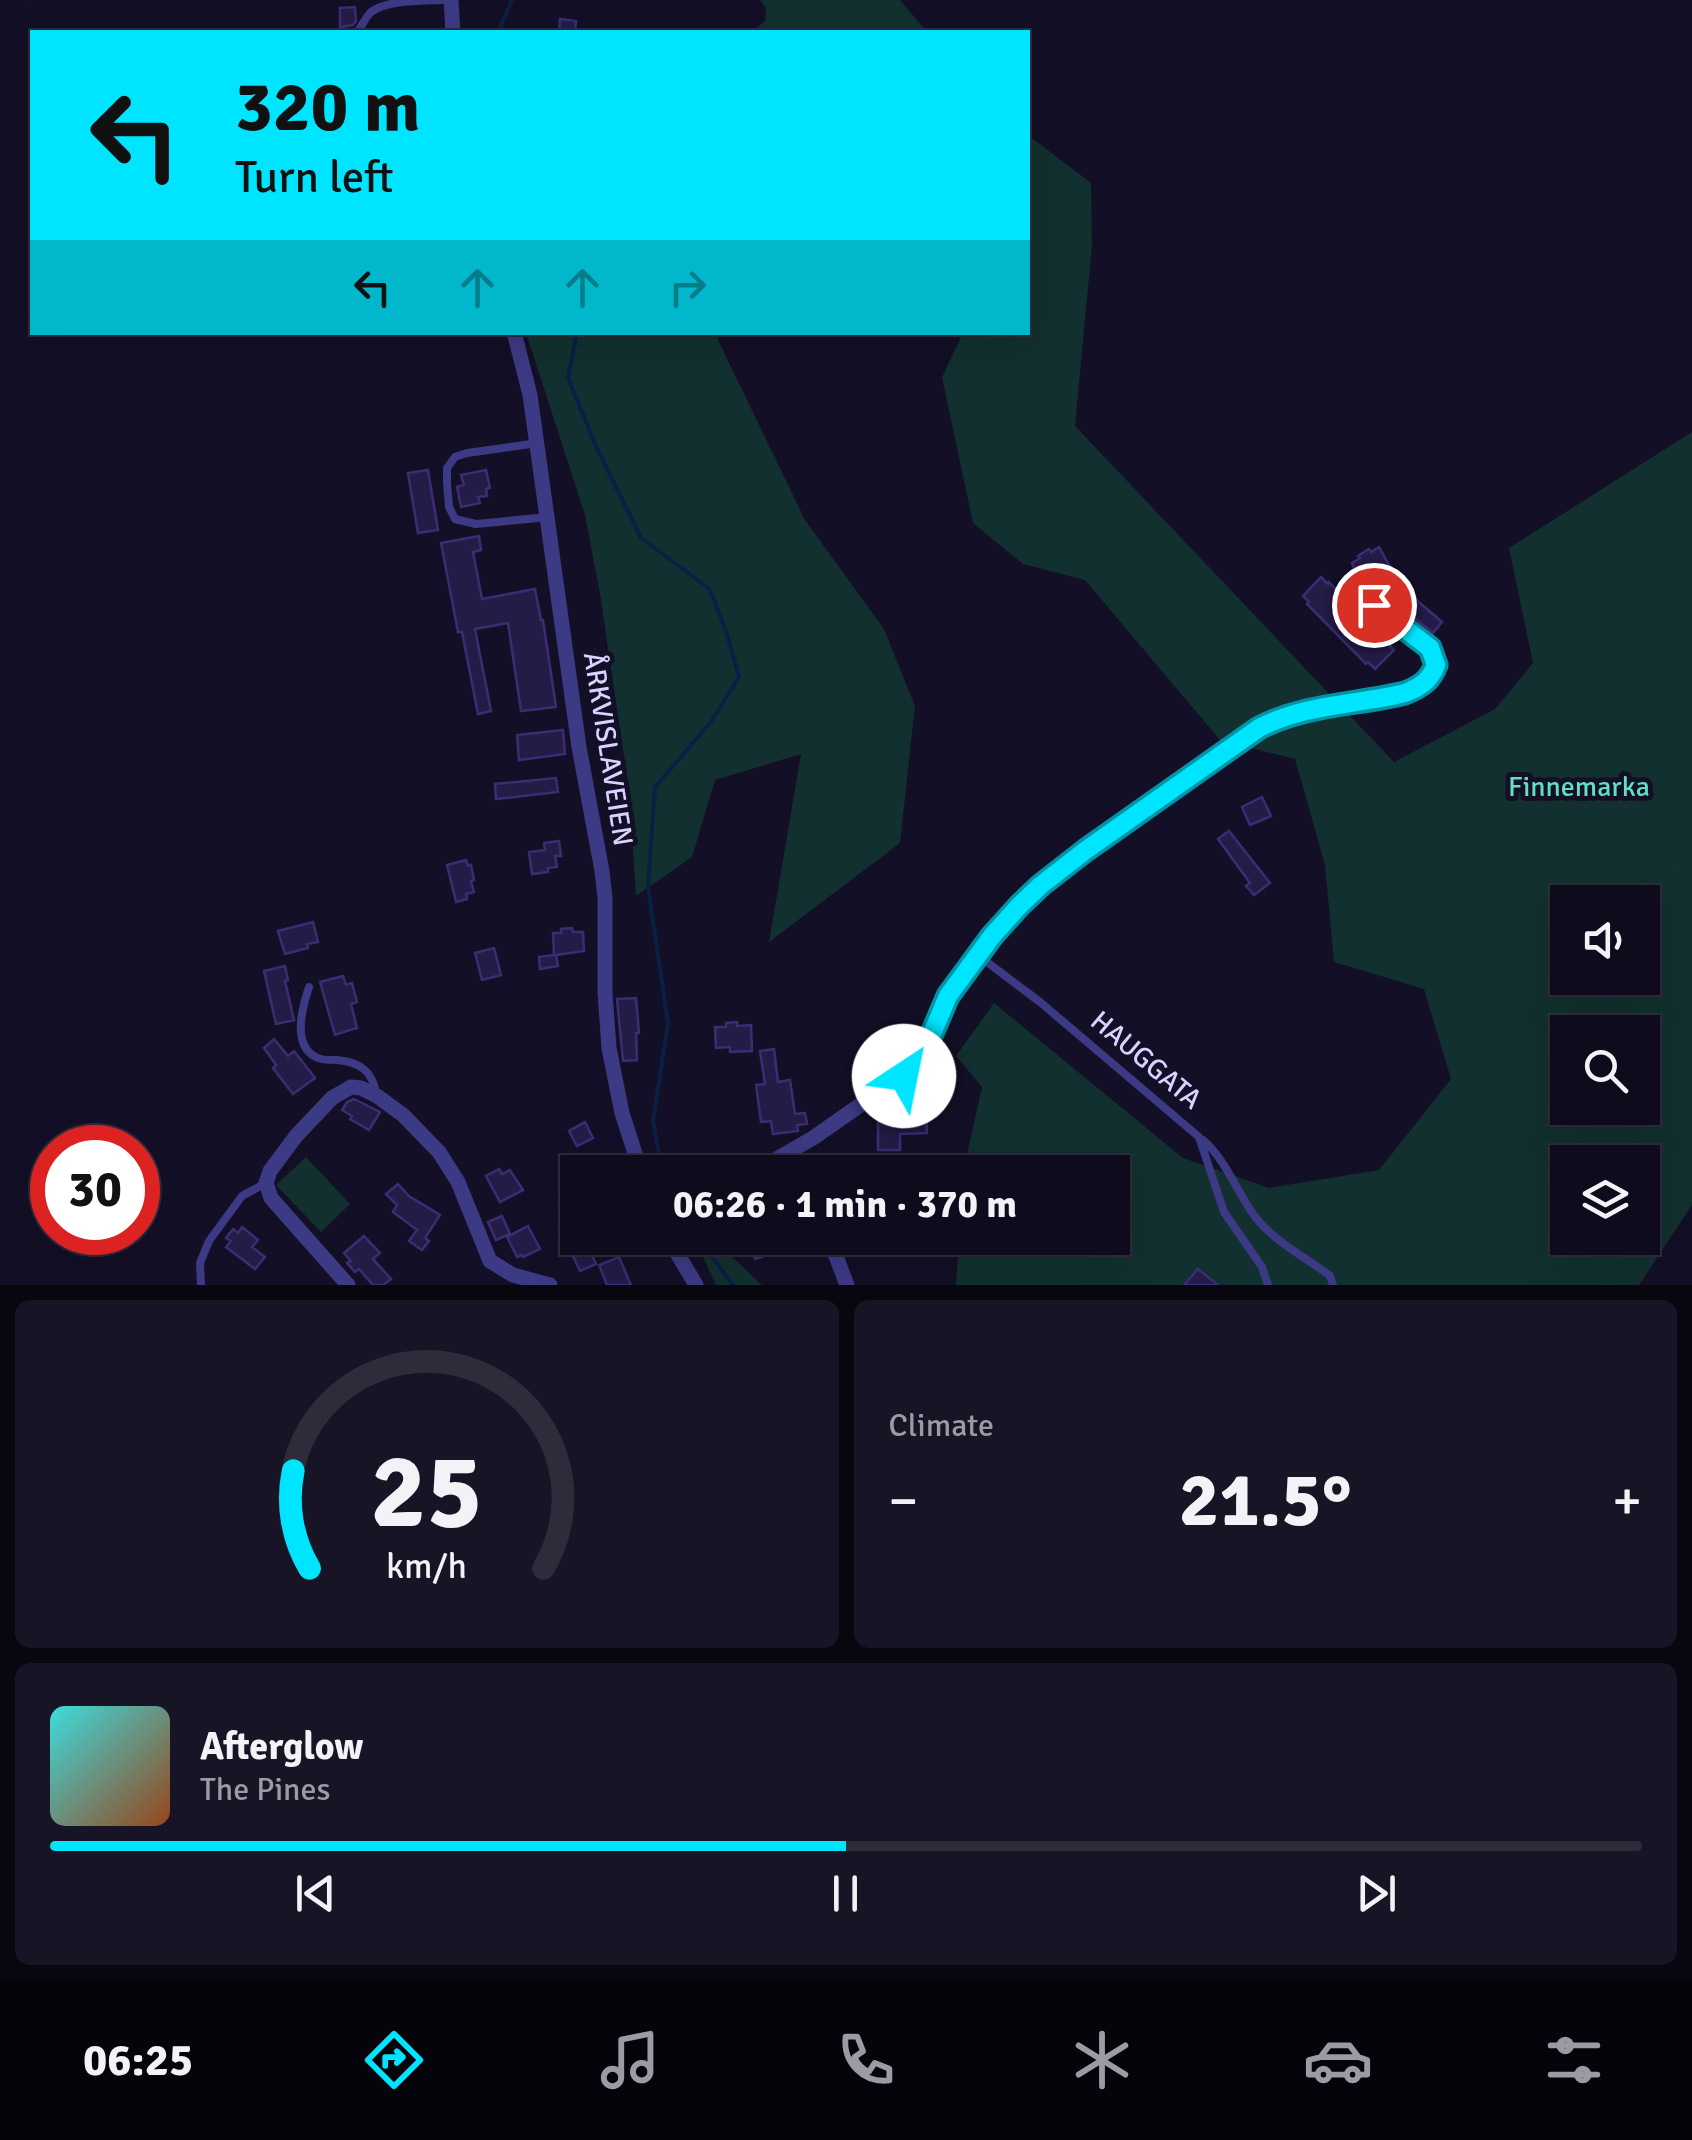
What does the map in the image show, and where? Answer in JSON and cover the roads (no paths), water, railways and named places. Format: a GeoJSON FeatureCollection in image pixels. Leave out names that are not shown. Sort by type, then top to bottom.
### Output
{"type":"FeatureCollection","features":[{"type":"Feature","properties":{"kind":"street"},"geometry":{"type":"LineString","coordinates":[[451,0],[452,30]]}},
{"type":"Feature","properties":{"kind":"street","name":"ÅRKVISLAVEIEN"},"geometry":{"type":"LineString","coordinates":[[515,335],[538,443],[605,898],[608,1048],[636,1155]]}},
{"type":"Feature","properties":{"kind":"street"},"geometry":{"type":"LineString","coordinates":[[785,1155],[919,1064],[948,996],[1019,906],[1051,876],[1259,728],[1311,708],[1405,693],[1428,680],[1436,665]]}},
{"type":"Feature","properties":{"kind":"street"},"geometry":{"type":"LineString","coordinates":[[348,1285],[271,1198],[266,1182],[296,1136],[332,1098],[351,1087],[377,1096],[418,1128],[450,1168],[486,1257],[504,1271],[550,1285]]}},
{"type":"Feature","properties":{"kind":"street"},"geometry":{"type":"LineString","coordinates":[[678,1255],[696,1285]]}},
{"type":"Feature","properties":{"kind":"street"},"geometry":{"type":"LineString","coordinates":[[836,1255],[847,1285]]}},
{"type":"Feature","properties":{"kind":"lane"},"geometry":{"type":"LineString","coordinates":[[358,30],[381,5],[442,0]]}},
{"type":"Feature","properties":{"kind":"lane"},"geometry":{"type":"LineString","coordinates":[[538,443],[455,458],[447,468],[449,507],[455,519],[470,524],[548,517]]}},
{"type":"Feature","properties":{"kind":"lane"},"geometry":{"type":"LineString","coordinates":[[1362,594],[1430,648],[1436,665]]}},
{"type":"Feature","properties":{"kind":"lane","name":"HAUGGATA"},"geometry":{"type":"LineString","coordinates":[[979,956],[1200,1138],[1224,1212],[1262,1267],[1268,1285]]}},
{"type":"Feature","properties":{"kind":"lane"},"geometry":{"type":"LineString","coordinates":[[309,987],[300,1026],[308,1049],[318,1058],[359,1066],[372,1076],[377,1096]]}},
{"type":"Feature","properties":{"kind":"lane"},"geometry":{"type":"LineString","coordinates":[[1200,1138],[1219,1157],[1261,1223],[1330,1276],[1333,1285]]}},
{"type":"Feature","properties":{"kind":"lane"},"geometry":{"type":"LineString","coordinates":[[201,1285],[200,1263],[209,1240],[242,1196],[266,1182]]}},
{"type":"Feature","properties":{"kind":"waterway"},"geometry":{"type":"LineString","coordinates":[[499,30],[512,0]]}},
{"type":"Feature","properties":{"kind":"waterway"},"geometry":{"type":"LineString","coordinates":[[576,335],[568,378],[595,444],[641,538],[710,589],[739,677],[711,722],[655,787],[648,887],[668,1023],[653,1121],[659,1155]]}},
{"type":"Feature","properties":{"kind":"waterway"},"geometry":{"type":"LineString","coordinates":[[711,1255],[733,1285]]}},
{"type":"Feature","properties":{"kind":"park label","name":"Finnemarka"},"geometry":{"type":"Point","coordinates":[1579,787]}}]}
